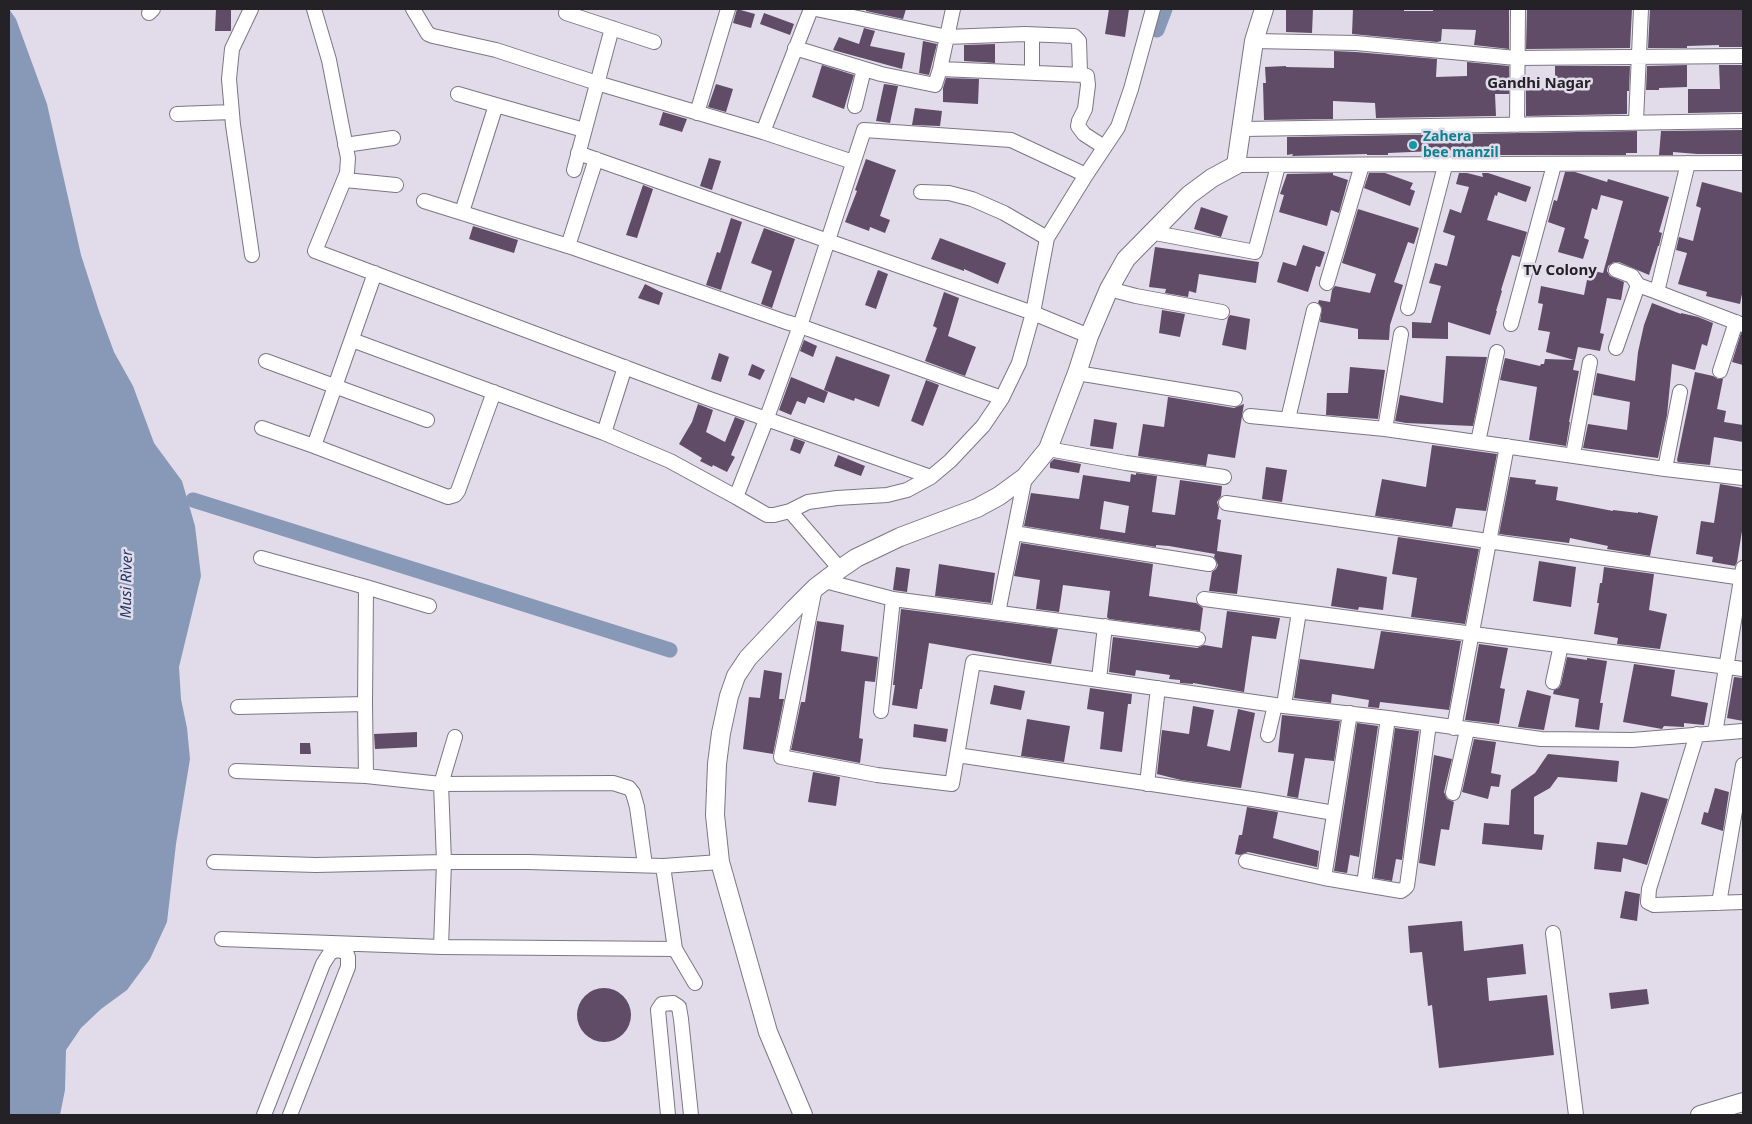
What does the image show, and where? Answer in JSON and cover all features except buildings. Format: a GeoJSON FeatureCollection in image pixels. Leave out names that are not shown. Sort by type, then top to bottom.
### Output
{"type":"FeatureCollection","features":[{"type":"Feature","properties":{"kind":"street"},"geometry":{"type":"LineString","coordinates":[[251,9],[232,49],[229,79],[252,255]]}},
{"type":"Feature","properties":{"kind":"street"},"geometry":{"type":"LineString","coordinates":[[314,9],[329,60],[348,158],[345,180],[315,251],[625,367],[930,477]]}},
{"type":"Feature","properties":{"kind":"street"},"geometry":{"type":"LineString","coordinates":[[413,9],[428,34],[433,36],[496,50],[597,83],[763,132],[853,162]]}},
{"type":"Feature","properties":{"kind":"street"},"geometry":{"type":"LineString","coordinates":[[697,113],[728,9]]}},
{"type":"Feature","properties":{"kind":"street"},"geometry":{"type":"LineString","coordinates":[[763,132],[810,9]]}},
{"type":"Feature","properties":{"kind":"street"},"geometry":{"type":"LineString","coordinates":[[816,9],[947,37],[1074,36],[1079,41],[1080,74]]}},
{"type":"Feature","properties":{"kind":"street"},"geometry":{"type":"LineString","coordinates":[[796,48],[864,69],[935,85],[953,9]]}},
{"type":"Feature","properties":{"kind":"street"},"geometry":{"type":"LineString","coordinates":[[352,340],[604,433],[670,461],[767,515],[793,515],[808,502],[887,495],[907,490],[930,477],[950,461],[982,426],[1002,398],[1038,315],[1046,238],[1118,127],[1131,89],[1153,9]]}},
{"type":"Feature","properties":{"kind":"street"},"geometry":{"type":"LineString","coordinates":[[1236,165],[1243,129],[1254,41],[1264,9]]}},
{"type":"Feature","properties":{"kind":"street"},"geometry":{"type":"LineString","coordinates":[[1517,125],[1516,58],[1518,9]]}},
{"type":"Feature","properties":{"kind":"street"},"geometry":{"type":"LineString","coordinates":[[1636,122],[1640,9]]}},
{"type":"Feature","properties":{"kind":"street"},"geometry":{"type":"LineString","coordinates":[[566,13],[654,42]]}},
{"type":"Feature","properties":{"kind":"street"},"geometry":{"type":"LineString","coordinates":[[574,170],[612,28]]}},
{"type":"Feature","properties":{"kind":"street"},"geometry":{"type":"LineString","coordinates":[[1032,35],[1032,72]]}},
{"type":"Feature","properties":{"kind":"street"},"geometry":{"type":"LineString","coordinates":[[1254,41],[1356,43],[1516,58],[1743,56]]}},
{"type":"Feature","properties":{"kind":"street"},"geometry":{"type":"LineString","coordinates":[[855,106],[864,69]]}},
{"type":"Feature","properties":{"kind":"street"},"geometry":{"type":"LineString","coordinates":[[940,69],[1080,74],[1087,76],[1088,85],[1085,109],[1078,121],[1078,126],[1084,134],[1104,148]]}},
{"type":"Feature","properties":{"kind":"street"},"geometry":{"type":"LineString","coordinates":[[458,94],[584,130]]}},
{"type":"Feature","properties":{"kind":"street"},"geometry":{"type":"LineString","coordinates":[[462,212],[496,105]]}},
{"type":"Feature","properties":{"kind":"street"},"geometry":{"type":"LineString","coordinates":[[177,114],[232,112]]}},
{"type":"Feature","properties":{"kind":"street"},"geometry":{"type":"LineString","coordinates":[[1243,129],[1743,121]]}},
{"type":"Feature","properties":{"kind":"street"},"geometry":{"type":"LineString","coordinates":[[736,497],[767,419],[800,326],[864,130],[1011,140],[1086,175]]}},
{"type":"Feature","properties":{"kind":"street"},"geometry":{"type":"LineString","coordinates":[[345,145],[393,138]]}},
{"type":"Feature","properties":{"kind":"street"},"geometry":{"type":"LineString","coordinates":[[578,153],[1038,315],[1089,336]]}},
{"type":"Feature","properties":{"kind":"street"},"geometry":{"type":"LineString","coordinates":[[568,246],[596,159]]}},
{"type":"Feature","properties":{"kind":"street"},"geometry":{"type":"LineString","coordinates":[[1657,292],[1688,163]]}},
{"type":"Feature","properties":{"kind":"street"},"geometry":{"type":"LineString","coordinates":[[804,1115],[768,1032],[711,863],[717,764],[721,733],[729,696],[736,676],[748,658],[820,584],[840,569],[856,558],[900,537],[977,508],[999,496],[1025,477],[1048,449],[1089,336],[1109,289],[1126,259],[1150,232],[1189,194],[1212,178],[1236,165],[1445,166],[1743,163]]}},
{"type":"Feature","properties":{"kind":"street"},"geometry":{"type":"LineString","coordinates":[[1327,283],[1362,165]]}},
{"type":"Feature","properties":{"kind":"street"},"geometry":{"type":"LineString","coordinates":[[1510,324],[1554,165]]}},
{"type":"Feature","properties":{"kind":"street"},"geometry":{"type":"LineString","coordinates":[[1150,232],[1255,252],[1278,166]]}},
{"type":"Feature","properties":{"kind":"street"},"geometry":{"type":"LineString","coordinates":[[1408,308],[1445,166]]}},
{"type":"Feature","properties":{"kind":"street"},"geometry":{"type":"LineString","coordinates":[[345,180],[396,185]]}},
{"type":"Feature","properties":{"kind":"street"},"geometry":{"type":"LineString","coordinates":[[922,192],[949,192],[972,199],[1004,214],[1046,238]]}},
{"type":"Feature","properties":{"kind":"street"},"geometry":{"type":"LineString","coordinates":[[424,201],[568,246],[1002,398]]}},
{"type":"Feature","properties":{"kind":"street"},"geometry":{"type":"LineString","coordinates":[[1616,270],[1632,276],[1638,285],[1739,323],[1720,371]]}},
{"type":"Feature","properties":{"kind":"street"},"geometry":{"type":"LineString","coordinates":[[314,446],[375,273]]}},
{"type":"Feature","properties":{"kind":"street"},"geometry":{"type":"LineString","coordinates":[[1616,348],[1638,285]]}},
{"type":"Feature","properties":{"kind":"street"},"geometry":{"type":"LineString","coordinates":[[1109,289],[1222,312]]}},
{"type":"Feature","properties":{"kind":"street"},"geometry":{"type":"LineString","coordinates":[[1288,419],[1314,310]]}},
{"type":"Feature","properties":{"kind":"street"},"geometry":{"type":"LineString","coordinates":[[1385,429],[1401,334]]}},
{"type":"Feature","properties":{"kind":"street"},"geometry":{"type":"LineString","coordinates":[[1478,442],[1497,352]]}},
{"type":"Feature","properties":{"kind":"street"},"geometry":{"type":"LineString","coordinates":[[266,361],[428,420]]}},
{"type":"Feature","properties":{"kind":"street"},"geometry":{"type":"LineString","coordinates":[[1573,455],[1590,362]]}},
{"type":"Feature","properties":{"kind":"street"},"geometry":{"type":"LineString","coordinates":[[604,433],[625,367]]}},
{"type":"Feature","properties":{"kind":"street"},"geometry":{"type":"LineString","coordinates":[[1077,373],[1235,399]]}},
{"type":"Feature","properties":{"kind":"street"},"geometry":{"type":"LineString","coordinates":[[262,428],[448,497],[455,495],[458,491],[494,392]]}},
{"type":"Feature","properties":{"kind":"street"},"geometry":{"type":"LineString","coordinates":[[1665,469],[1680,392]]}},
{"type":"Feature","properties":{"kind":"street"},"geometry":{"type":"LineString","coordinates":[[1250,416],[1385,429],[1665,469],[1743,478]]}},
{"type":"Feature","properties":{"kind":"street"},"geometry":{"type":"LineString","coordinates":[[1453,793],[1472,634],[1506,446]]}},
{"type":"Feature","properties":{"kind":"street"},"geometry":{"type":"LineString","coordinates":[[1048,449],[1126,463],[1224,477]]}},
{"type":"Feature","properties":{"kind":"street"},"geometry":{"type":"LineString","coordinates":[[998,613],[1025,477]]}},
{"type":"Feature","properties":{"kind":"street"},"geometry":{"type":"LineString","coordinates":[[1226,503],[1743,575],[1715,733]]}},
{"type":"Feature","properties":{"kind":"street"},"geometry":{"type":"LineString","coordinates":[[793,515],[840,569]]}},
{"type":"Feature","properties":{"kind":"street"},"geometry":{"type":"LineString","coordinates":[[1014,533],[1209,564]]}},
{"type":"Feature","properties":{"kind":"street"},"geometry":{"type":"LineString","coordinates":[[261,558],[429,606]]}},
{"type":"Feature","properties":{"kind":"street"},"geometry":{"type":"LineString","coordinates":[[820,584],[894,599],[1198,638]]}},
{"type":"Feature","properties":{"kind":"street"},"geometry":{"type":"LineString","coordinates":[[820,584],[781,757],[877,775],[952,784],[974,662],[1541,740],[1632,740],[1743,731]]}},
{"type":"Feature","properties":{"kind":"street"},"geometry":{"type":"LineString","coordinates":[[366,587],[364,704],[366,776]]}},
{"type":"Feature","properties":{"kind":"street"},"geometry":{"type":"LineString","coordinates":[[1204,598],[1298,612],[1743,669]]}},
{"type":"Feature","properties":{"kind":"street"},"geometry":{"type":"LineString","coordinates":[[880,711],[894,599]]}},
{"type":"Feature","properties":{"kind":"street"},"geometry":{"type":"LineString","coordinates":[[1268,735],[1279,705],[1298,612]]}},
{"type":"Feature","properties":{"kind":"street"},"geometry":{"type":"LineString","coordinates":[[1099,680],[1105,626]]}},
{"type":"Feature","properties":{"kind":"street"},"geometry":{"type":"LineString","coordinates":[[1553,682],[1561,646]]}},
{"type":"Feature","properties":{"kind":"street"},"geometry":{"type":"LineString","coordinates":[[1147,784],[1158,688]]}},
{"type":"Feature","properties":{"kind":"street"},"geometry":{"type":"LineString","coordinates":[[238,707],[364,704]]}},
{"type":"Feature","properties":{"kind":"street"},"geometry":{"type":"LineString","coordinates":[[1324,878],[1350,713]]}},
{"type":"Feature","properties":{"kind":"street"},"geometry":{"type":"LineString","coordinates":[[1364,884],[1388,718]]}},
{"type":"Feature","properties":{"kind":"street"},"geometry":{"type":"LineString","coordinates":[[1246,861],[1324,878],[1402,891],[1407,886],[1429,724]]}},
{"type":"Feature","properties":{"kind":"street"},"geometry":{"type":"LineString","coordinates":[[1697,734],[1647,899],[1648,902],[1654,905],[1743,902]]}},
{"type":"Feature","properties":{"kind":"street"},"geometry":{"type":"LineString","coordinates":[[441,947],[444,862],[441,784],[455,736]]}},
{"type":"Feature","properties":{"kind":"street"},"geometry":{"type":"LineString","coordinates":[[957,755],[1334,813]]}},
{"type":"Feature","properties":{"kind":"street"},"geometry":{"type":"LineString","coordinates":[[1720,903],[1743,765]]}},
{"type":"Feature","properties":{"kind":"street"},"geometry":{"type":"LineString","coordinates":[[236,771],[366,776],[441,784],[613,783],[622,785],[629,788],[635,799],[645,865]]}},
{"type":"Feature","properties":{"kind":"street"},"geometry":{"type":"LineString","coordinates":[[214,862],[316,865],[528,862],[666,866],[711,863]]}},
{"type":"Feature","properties":{"kind":"street"},"geometry":{"type":"LineString","coordinates":[[666,866],[675,949],[695,984]]}},
{"type":"Feature","properties":{"kind":"street"},"geometry":{"type":"LineString","coordinates":[[1554,933],[1576,1115]]}},
{"type":"Feature","properties":{"kind":"street"},"geometry":{"type":"LineString","coordinates":[[222,939],[441,947],[675,949]]}},
{"type":"Feature","properties":{"kind":"street"},"geometry":{"type":"LineString","coordinates":[[264,1115],[324,964],[330,953],[336,950],[346,952],[348,967],[290,1115]]}},
{"type":"Feature","properties":{"kind":"street"},"geometry":{"type":"LineString","coordinates":[[668,1115],[658,1010],[662,1004],[673,1003],[679,1007],[681,1019],[691,1115]]}},
{"type":"Feature","properties":{"kind":"street"},"geometry":{"type":"LineString","coordinates":[[1700,1115],[1743,1102]]}},
{"type":"Feature","properties":{"kind":"water","name":"Musi River"},"geometry":{"type":"Polygon","coordinates":[[[9,9],[16,19],[47,104],[81,255],[114,352],[133,386],[154,443],[182,481],[195,526],[201,576],[179,667],[181,699],[187,728],[190,759],[176,844],[167,922],[150,959],[127,990],[101,1009],[81,1028],[66,1050],[65,1090],[60,1115],[9,1115],[9,9]]]}},
{"type":"Feature","properties":{"kind":"waterway"},"geometry":{"type":"LineString","coordinates":[[1157,30],[1165,9]]}},
{"type":"Feature","properties":{"kind":"waterway"},"geometry":{"type":"LineString","coordinates":[[193,500],[670,650]]}},
{"type":"Feature","properties":{"kind":"place","name":"Zahera bee manzil"},"geometry":{"type":"Point","coordinates":[1413,145]}},
{"type":"Feature","properties":{"kind":"district","name":"Gandhi Nagar"},"geometry":{"type":"Point","coordinates":[1539,84]}},
{"type":"Feature","properties":{"kind":"district","name":"TV Colony"},"geometry":{"type":"Point","coordinates":[1560,271]}}]}
